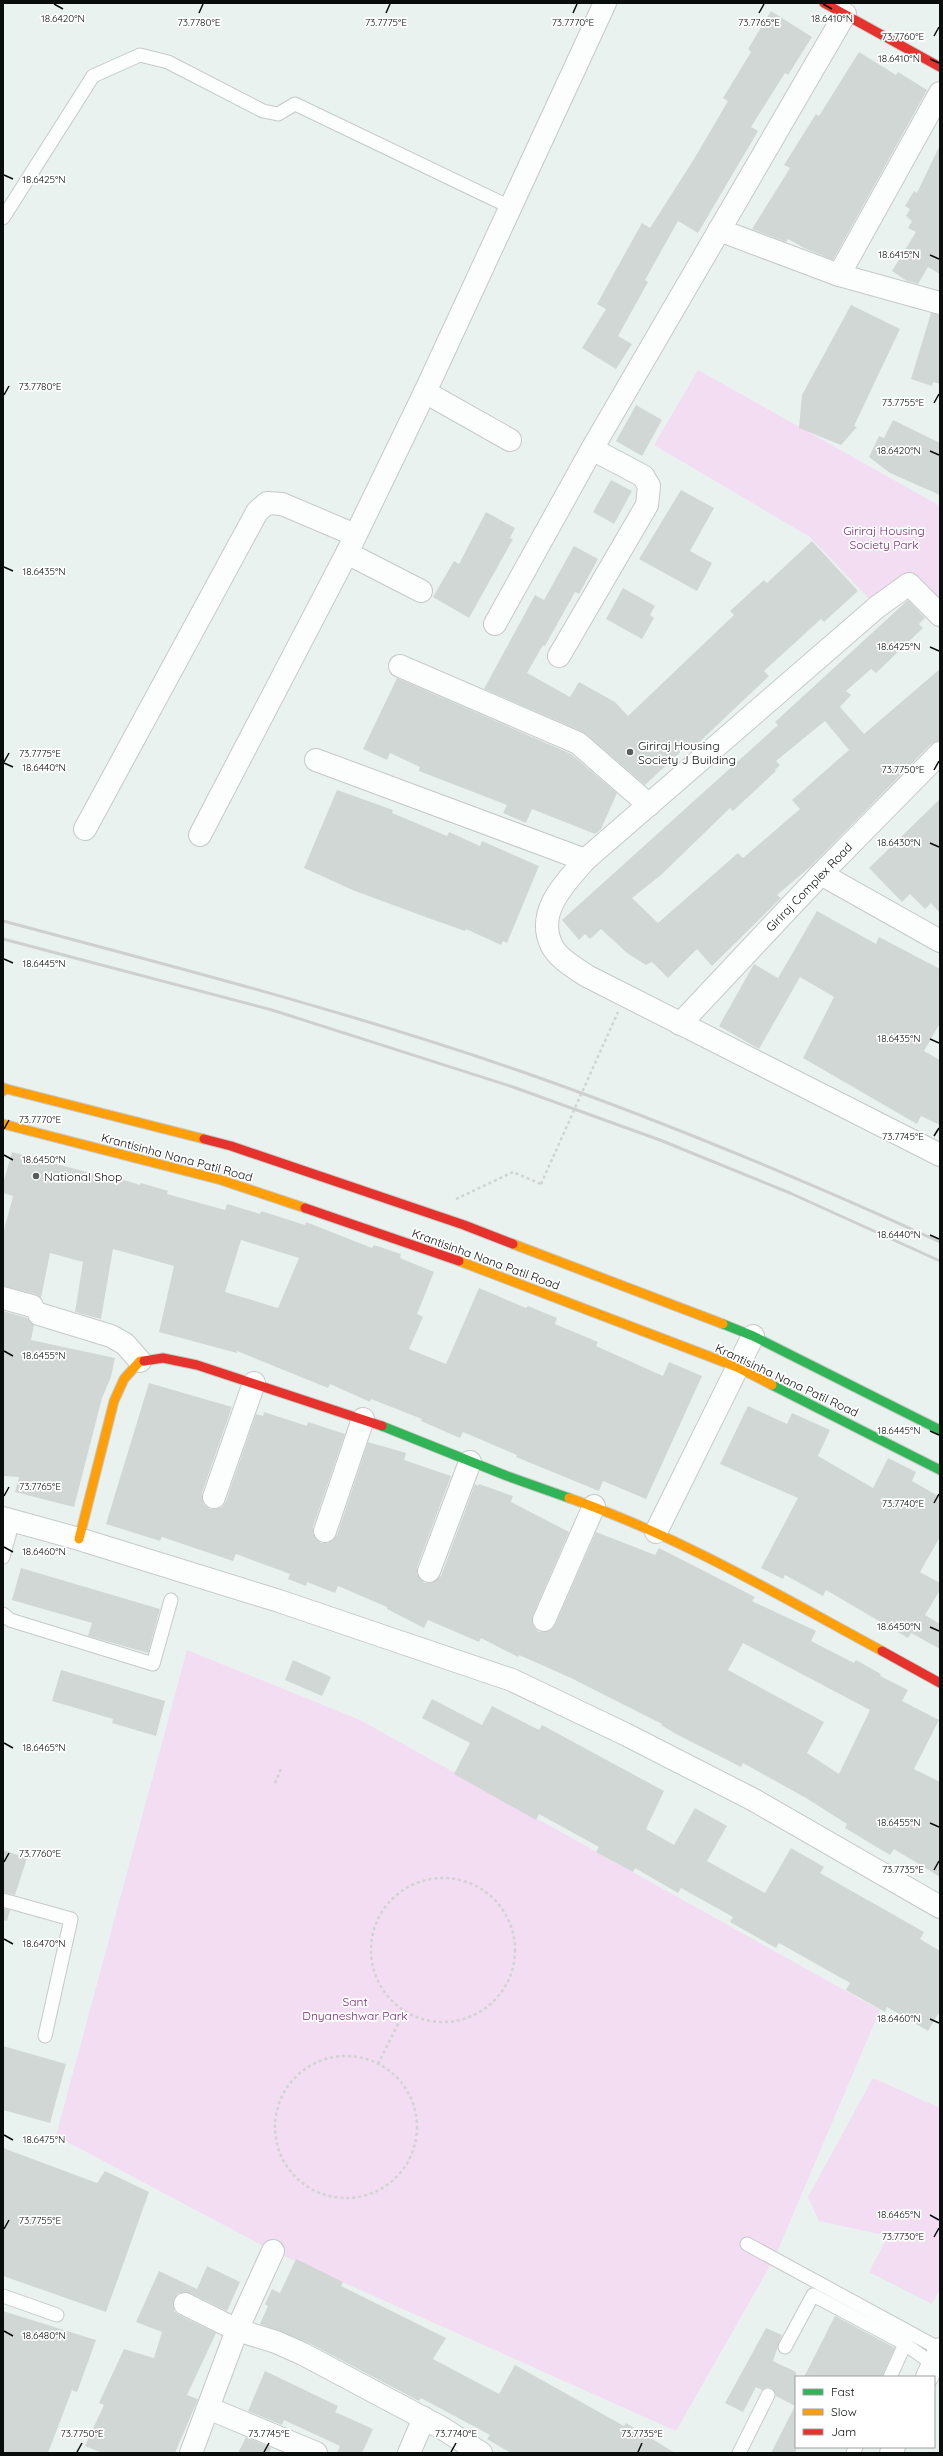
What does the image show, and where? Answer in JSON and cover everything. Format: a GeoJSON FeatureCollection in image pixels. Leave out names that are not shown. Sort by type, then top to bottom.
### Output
{"type":"FeatureCollection","features":[{"type":"Feature","properties":{"kind":"main road"},"geometry":{"type":"LineString","coordinates":[[824,3],[940,67]]}},
{"type":"Feature","properties":{"kind":"main road","name":"Krantisinha Nana Patil Road"},"geometry":{"type":"LineString","coordinates":[[3,1089],[231,1146],[441,1218],[753,1336],[940,1430]]}},
{"type":"Feature","properties":{"kind":"main road","name":"Krantisinha Nana Patil Road"},"geometry":{"type":"LineString","coordinates":[[3,1124],[221,1180],[317,1210],[459,1261],[737,1367],[940,1470]]}},
{"type":"Feature","properties":{"kind":"main road"},"geometry":{"type":"LineString","coordinates":[[79,1539],[114,1401],[124,1379],[140,1361],[163,1358],[190,1363],[363,1420],[470,1462],[594,1506],[656,1532],[757,1583],[940,1683]]}},
{"type":"Feature","properties":{"kind":"street"},"geometry":{"type":"LineString","coordinates":[[200,835],[351,544],[425,392],[605,3]]}},
{"type":"Feature","properties":{"kind":"street"},"geometry":{"type":"LineString","coordinates":[[495,624],[592,449],[845,14]]}},
{"type":"Feature","properties":{"kind":"street"},"geometry":{"type":"LineString","coordinates":[[839,275],[940,92]]}},
{"type":"Feature","properties":{"kind":"street"},"geometry":{"type":"LineString","coordinates":[[720,230],[839,275],[940,303]]}},
{"type":"Feature","properties":{"kind":"street"},"geometry":{"type":"LineString","coordinates":[[425,392],[510,440]]}},
{"type":"Feature","properties":{"kind":"street"},"geometry":{"type":"LineString","coordinates":[[559,656],[647,505],[649,486],[643,476],[592,449]]}},
{"type":"Feature","properties":{"kind":"street"},"geometry":{"type":"LineString","coordinates":[[85,829],[257,512],[268,503],[282,504],[351,544],[421,591]]}},
{"type":"Feature","properties":{"kind":"street"},"geometry":{"type":"LineString","coordinates":[[940,615],[909,584],[877,607],[585,860],[557,893],[550,908],[547,927],[551,944],[566,962],[587,976],[940,1155]]}},
{"type":"Feature","properties":{"kind":"street"},"geometry":{"type":"LineString","coordinates":[[400,666],[578,743],[649,805]]}},
{"type":"Feature","properties":{"kind":"street","name":"Giriraj Complex Road"},"geometry":{"type":"LineString","coordinates":[[680,1024],[821,874],[940,753]]}},
{"type":"Feature","properties":{"kind":"street"},"geometry":{"type":"LineString","coordinates":[[316,760],[585,860]]}},
{"type":"Feature","properties":{"kind":"street"},"geometry":{"type":"LineString","coordinates":[[821,874],[940,941]]}},
{"type":"Feature","properties":{"kind":"street"},"geometry":{"type":"LineString","coordinates":[[3,1298],[111,1336],[125,1344],[140,1361]]}},
{"type":"Feature","properties":{"kind":"street"},"geometry":{"type":"LineString","coordinates":[[656,1532],[753,1336]]}},
{"type":"Feature","properties":{"kind":"street"},"geometry":{"type":"LineString","coordinates":[[214,1497],[254,1384]]}},
{"type":"Feature","properties":{"kind":"street"},"geometry":{"type":"LineString","coordinates":[[325,1530],[363,1420]]}},
{"type":"Feature","properties":{"kind":"street"},"geometry":{"type":"LineString","coordinates":[[429,1571],[470,1462]]}},
{"type":"Feature","properties":{"kind":"street"},"geometry":{"type":"LineString","coordinates":[[544,1620],[594,1506]]}},
{"type":"Feature","properties":{"kind":"street"},"geometry":{"type":"LineString","coordinates":[[8,1520],[79,1539],[279,1601],[512,1680],[625,1734],[754,1800],[940,1907]]}},
{"type":"Feature","properties":{"kind":"street"},"geometry":{"type":"LineString","coordinates":[[191,2453],[237,2330],[273,2251]]}},
{"type":"Feature","properties":{"kind":"street"},"geometry":{"type":"LineString","coordinates":[[185,2304],[237,2330],[276,2342],[303,2354],[424,2418],[481,2453]]}},
{"type":"Feature","properties":{"kind":"street"},"geometry":{"type":"LineString","coordinates":[[208,2408],[316,2453]]}},
{"type":"Feature","properties":{"kind":"street"},"geometry":{"type":"LineString","coordinates":[[409,2453],[424,2418]]}},
{"type":"Feature","properties":{"kind":"lane"},"geometry":{"type":"LineString","coordinates":[[3,218],[93,76],[140,55],[168,62],[263,111],[278,114],[295,104],[510,207]]}},
{"type":"Feature","properties":{"kind":"lane"},"geometry":{"type":"LineString","coordinates":[[3,1557],[8,1520]]}},
{"type":"Feature","properties":{"kind":"lane"},"geometry":{"type":"LineString","coordinates":[[3,1614],[10,1620],[153,1664],[171,1600]]}},
{"type":"Feature","properties":{"kind":"lane"},"geometry":{"type":"LineString","coordinates":[[3,1900],[71,1919],[44,2036]]}},
{"type":"Feature","properties":{"kind":"lane"},"geometry":{"type":"LineString","coordinates":[[748,2244],[935,2360]]}},
{"type":"Feature","properties":{"kind":"lane"},"geometry":{"type":"LineString","coordinates":[[785,2347],[813,2295],[935,2360]]}},
{"type":"Feature","properties":{"kind":"lane"},"geometry":{"type":"LineString","coordinates":[[3,2296],[57,2315]]}},
{"type":"Feature","properties":{"kind":"lane"},"geometry":{"type":"LineString","coordinates":[[890,2376],[905,2344]]}},
{"type":"Feature","properties":{"kind":"lane"},"geometry":{"type":"LineString","coordinates":[[739,2453],[768,2395]]}},
{"type":"Feature","properties":{"kind":"path"},"geometry":{"type":"LineString","coordinates":[[441,1218],[448,1203],[513,1172],[541,1184],[618,1012]]}},
{"type":"Feature","properties":{"kind":"path"},"geometry":{"type":"LineString","coordinates":[[275,1783],[281,1769]]}},
{"type":"Feature","properties":{"kind":"path"},"geometry":{"type":"LineString","coordinates":[[434,1879],[458,1880],[480,1889],[499,1905],[511,1926],[516,1950],[512,1974],[500,1995],[482,2011],[460,2020],[437,2022],[415,2017],[405,2010],[395,2004],[380,1986],[372,1964],[371,1941],[378,1918],[392,1900],[410,1886],[434,1879]]}},
{"type":"Feature","properties":{"kind":"path"},"geometry":{"type":"LineString","coordinates":[[378,2064],[405,2010]]}},
{"type":"Feature","properties":{"kind":"path"},"geometry":{"type":"LineString","coordinates":[[355,2057],[378,2064],[397,2077],[410,2096],[417,2117],[416,2140],[409,2161],[395,2179],[376,2192],[355,2198],[332,2197],[311,2189],[292,2174],[279,2153],[275,2129],[281,2099],[290,2083],[308,2067],[330,2058],[355,2057]]}},
{"type":"Feature","properties":{"kind":"green space","name":"Giriraj Housing Society Park"},"geometry":{"type":"Polygon","coordinates":[[[698,370],[940,506],[940,615],[909,585],[877,607],[810,537],[654,445],[698,370]]]}},
{"type":"Feature","properties":{"kind":"green space","name":"Sant Dnyaneshwar Park"},"geometry":{"type":"Polygon","coordinates":[[[187,1650],[360,1720],[880,2010],[774,2259],[676,2431],[273,2251],[56,2136],[187,1650]]]}},
{"type":"Feature","properties":{"kind":"green space"},"geometry":{"type":"Polygon","coordinates":[[[873,2078],[940,2108],[940,2288],[932,2304],[869,2272],[888,2236],[819,2221],[808,2197],[873,2078]]]}},
{"type":"Feature","properties":{"kind":"building"},"geometry":{"type":"Polygon","coordinates":[[[771,11],[812,37],[788,75],[785,73],[751,127],[758,131],[698,233],[678,221],[645,280],[648,282],[618,336],[632,344],[616,369],[582,348],[606,309],[597,304],[642,223],[650,228],[694,159],[728,101],[723,98],[751,52],[748,49],[771,11]]]}},
{"type":"Feature","properties":{"kind":"building"},"geometry":{"type":"Polygon","coordinates":[[[859,52],[896,75],[898,72],[927,90],[833,260],[804,248],[788,239],[786,242],[752,229],[790,168],[784,165],[816,114],[819,116],[859,52]]]}},
{"type":"Feature","properties":{"kind":"building"},"geometry":{"type":"Polygon","coordinates":[[[940,145],[940,274],[928,267],[918,284],[907,281],[892,271],[916,232],[908,228],[912,221],[906,216],[910,209],[905,206],[914,191],[917,193],[940,145]]]}},
{"type":"Feature","properties":{"kind":"building"},"geometry":{"type":"Polygon","coordinates":[[[851,305],[900,329],[854,426],[857,427],[841,445],[799,428],[802,395],[851,305]]]}},
{"type":"Feature","properties":{"kind":"building"},"geometry":{"type":"Polygon","coordinates":[[[931,313],[940,315],[940,384],[933,382],[932,386],[911,379],[931,313]]]}},
{"type":"Feature","properties":{"kind":"building"},"geometry":{"type":"Polygon","coordinates":[[[636,405],[662,420],[642,456],[616,441],[636,405]]]}},
{"type":"Feature","properties":{"kind":"building"},"geometry":{"type":"Polygon","coordinates":[[[893,420],[940,443],[940,495],[890,473],[869,457],[879,436],[884,438],[893,420]]]}},
{"type":"Feature","properties":{"kind":"building"},"geometry":{"type":"Polygon","coordinates":[[[611,480],[632,491],[614,524],[593,512],[611,480]]]}},
{"type":"Feature","properties":{"kind":"building"},"geometry":{"type":"Polygon","coordinates":[[[681,490],[714,508],[690,551],[712,563],[697,591],[639,559],[681,490]]]}},
{"type":"Feature","properties":{"kind":"building"},"geometry":{"type":"Polygon","coordinates":[[[486,512],[515,528],[510,538],[513,539],[469,618],[433,597],[454,561],[459,564],[486,512]]]}},
{"type":"Feature","properties":{"kind":"building"},"geometry":{"type":"Polygon","coordinates":[[[812,541],[858,591],[824,622],[821,619],[764,671],[769,676],[692,749],[688,745],[645,785],[583,732],[484,689],[535,595],[544,600],[574,546],[598,559],[579,594],[575,592],[545,646],[543,645],[527,673],[570,697],[579,682],[615,702],[628,716],[734,615],[730,611],[764,580],[767,583],[812,541]]]}},
{"type":"Feature","properties":{"kind":"building"},"geometry":{"type":"Polygon","coordinates":[[[623,588],[655,606],[650,615],[654,618],[642,639],[606,619],[623,588]]]}},
{"type":"Feature","properties":{"kind":"building"},"geometry":{"type":"Polygon","coordinates":[[[908,600],[925,618],[919,624],[923,628],[876,673],[871,669],[846,691],[851,695],[840,707],[864,734],[940,669],[940,741],[931,744],[810,867],[777,895],[781,898],[712,966],[697,949],[668,978],[652,962],[646,965],[627,953],[601,929],[590,939],[585,934],[579,940],[562,920],[778,725],[775,722],[908,600]],[[825,721],[776,761],[780,765],[775,770],[776,771],[733,811],[730,808],[661,875],[632,898],[658,923],[738,853],[743,858],[800,809],[792,800],[849,750],[825,721]]]}},
{"type":"Feature","properties":{"kind":"building"},"geometry":{"type":"Polygon","coordinates":[[[397,678],[571,754],[617,793],[601,829],[595,834],[532,809],[526,823],[503,813],[507,805],[419,771],[420,767],[390,753],[387,760],[363,749],[397,678]]]}},
{"type":"Feature","properties":{"kind":"building"},"geometry":{"type":"Polygon","coordinates":[[[337,790],[393,810],[392,813],[447,836],[449,832],[480,846],[482,841],[539,866],[507,943],[503,941],[501,945],[466,929],[465,931],[355,891],[304,868],[337,790]]]}},
{"type":"Feature","properties":{"kind":"building"},"geometry":{"type":"Polygon","coordinates":[[[940,799],[940,913],[931,903],[925,909],[910,894],[902,902],[869,868],[940,799]]]}},
{"type":"Feature","properties":{"kind":"building"},"geometry":{"type":"Polygon","coordinates":[[[817,911],[876,944],[879,937],[940,969],[940,1023],[924,1051],[940,1060],[940,1125],[921,1116],[917,1124],[803,1058],[834,997],[800,977],[759,1049],[719,1026],[754,964],[778,978],[817,911]]]}},
{"type":"Feature","properties":{"kind":"building"},"geometry":{"type":"Polygon","coordinates":[[[12,1152],[98,1175],[98,1172],[140,1185],[141,1183],[168,1191],[167,1194],[225,1210],[227,1204],[260,1214],[261,1211],[305,1225],[306,1222],[372,1248],[374,1245],[401,1254],[400,1258],[434,1272],[417,1314],[423,1317],[409,1349],[446,1364],[479,1288],[526,1308],[528,1306],[557,1318],[555,1324],[598,1342],[596,1346],[663,1376],[669,1362],[702,1376],[646,1499],[603,1481],[599,1491],[516,1457],[517,1455],[463,1432],[460,1438],[421,1421],[422,1419],[371,1399],[370,1402],[330,1384],[328,1388],[237,1351],[237,1353],[159,1332],[174,1266],[113,1249],[101,1319],[75,1312],[83,1262],[50,1253],[41,1298],[35,1294],[3,1286],[3,1234],[13,1196],[3,1193],[3,1184],[12,1152]],[[241,1240],[225,1292],[278,1308],[299,1258],[241,1240]]]}},
{"type":"Feature","properties":{"kind":"building"},"geometry":{"type":"Polygon","coordinates":[[[3,1311],[27,1318],[34,1325],[31,1340],[115,1358],[111,1377],[102,1398],[74,1507],[15,1492],[19,1477],[3,1476],[3,1311]]]}},
{"type":"Feature","properties":{"kind":"building"},"geometry":{"type":"Polygon","coordinates":[[[149,1383],[232,1407],[202,1493],[204,1505],[210,1509],[222,1507],[226,1501],[256,1414],[263,1416],[264,1412],[307,1426],[308,1422],[345,1434],[313,1527],[313,1534],[321,1543],[328,1543],[337,1535],[368,1442],[406,1453],[404,1460],[451,1476],[417,1567],[417,1573],[424,1583],[431,1583],[441,1576],[475,1484],[478,1486],[479,1484],[513,1496],[511,1502],[569,1532],[533,1615],[534,1627],[539,1632],[551,1630],[555,1625],[596,1532],[655,1555],[659,1548],[755,1597],[752,1601],[816,1631],[811,1641],[854,1663],[856,1660],[881,1674],[880,1676],[908,1690],[902,1701],[939,1720],[914,1769],[940,1782],[940,1877],[894,1849],[890,1855],[845,1828],[847,1824],[806,1798],[743,1763],[741,1767],[676,1734],[661,1725],[662,1724],[571,1678],[519,1655],[518,1657],[481,1638],[479,1642],[428,1620],[424,1628],[387,1609],[387,1607],[338,1586],[335,1593],[307,1582],[306,1586],[288,1579],[290,1574],[236,1554],[233,1561],[162,1537],[160,1541],[106,1524],[149,1383]],[[743,1643],[728,1670],[824,1722],[807,1753],[839,1774],[870,1710],[743,1643]]]}},
{"type":"Feature","properties":{"kind":"building"},"geometry":{"type":"Polygon","coordinates":[[[748,1406],[787,1424],[792,1413],[830,1430],[818,1456],[873,1488],[888,1458],[916,1472],[912,1481],[940,1497],[940,1537],[920,1572],[940,1583],[940,1590],[925,1615],[940,1624],[940,1649],[911,1633],[908,1638],[826,1590],[823,1596],[785,1575],[783,1579],[761,1568],[798,1498],[720,1464],[748,1406]]]}},
{"type":"Feature","properties":{"kind":"building"},"geometry":{"type":"Polygon","coordinates":[[[21,1568],[160,1609],[148,1653],[88,1636],[92,1623],[12,1600],[21,1568]]]}},
{"type":"Feature","properties":{"kind":"building"},"geometry":{"type":"Polygon","coordinates":[[[293,1660],[331,1677],[322,1696],[285,1680],[293,1660]]]}},
{"type":"Feature","properties":{"kind":"building"},"geometry":{"type":"Polygon","coordinates":[[[61,1670],[165,1701],[156,1736],[112,1723],[113,1719],[52,1701],[61,1670]]]}},
{"type":"Feature","properties":{"kind":"building"},"geometry":{"type":"Polygon","coordinates":[[[432,1699],[482,1725],[492,1706],[539,1730],[542,1725],[664,1791],[646,1829],[674,1845],[695,1808],[727,1826],[707,1861],[765,1893],[791,1848],[824,1867],[820,1873],[924,1932],[920,1939],[940,1951],[940,2011],[928,2031],[887,2007],[885,2012],[846,1990],[850,1983],[779,1943],[776,1948],[730,1922],[733,1917],[681,1888],[678,1893],[635,1868],[633,1872],[596,1852],[599,1847],[539,1814],[536,1820],[454,1774],[470,1743],[422,1718],[432,1699]]]}},
{"type":"Feature","properties":{"kind":"building"},"geometry":{"type":"Polygon","coordinates":[[[3,1850],[27,1858],[15,1895],[3,1892],[3,1850]]]}},
{"type":"Feature","properties":{"kind":"building"},"geometry":{"type":"Polygon","coordinates":[[[3,1908],[10,1910],[7,1921],[3,1920],[3,1908]]]}},
{"type":"Feature","properties":{"kind":"building"},"geometry":{"type":"Polygon","coordinates":[[[3,2046],[66,2064],[50,2123],[3,2110],[3,2046]]]}},
{"type":"Feature","properties":{"kind":"building"},"geometry":{"type":"Polygon","coordinates":[[[3,2148],[97,2183],[105,2171],[149,2192],[106,2312],[3,2276],[3,2148]]]}},
{"type":"Feature","properties":{"kind":"building"},"geometry":{"type":"Polygon","coordinates":[[[296,2259],[343,2282],[341,2286],[446,2338],[433,2359],[499,2394],[515,2365],[624,2426],[626,2423],[675,2453],[511,2453],[487,2439],[490,2435],[421,2398],[419,2401],[309,2343],[260,2324],[268,2306],[265,2304],[272,2289],[280,2293],[296,2259]]]}},
{"type":"Feature","properties":{"kind":"building"},"geometry":{"type":"Polygon","coordinates":[[[207,2266],[240,2282],[227,2311],[190,2293],[178,2293],[174,2299],[174,2311],[179,2315],[216,2333],[187,2395],[198,2399],[175,2453],[102,2453],[85,2446],[104,2405],[99,2403],[124,2349],[154,2358],[162,2332],[136,2322],[159,2271],[197,2289],[207,2266]]]}},
{"type":"Feature","properties":{"kind":"building"},"geometry":{"type":"Polygon","coordinates":[[[3,2311],[96,2340],[77,2392],[72,2390],[48,2453],[3,2453],[3,2311]]]}},
{"type":"Feature","properties":{"kind":"building"},"geometry":{"type":"Polygon","coordinates":[[[835,2316],[895,2348],[882,2376],[805,2376],[835,2316]]]}},
{"type":"Feature","properties":{"kind":"building"},"geometry":{"type":"Polygon","coordinates":[[[766,2328],[782,2335],[773,2361],[796,2372],[795,2406],[776,2396],[772,2388],[767,2387],[762,2390],[756,2387],[743,2412],[725,2403],[766,2328]]]}},
{"type":"Feature","properties":{"kind":"building"},"geometry":{"type":"Polygon","coordinates":[[[265,2371],[338,2406],[335,2412],[373,2429],[362,2453],[337,2453],[340,2446],[284,2420],[282,2425],[248,2411],[265,2371]]]}},
{"type":"Feature","properties":{"kind":"building"},"geometry":{"type":"Polygon","coordinates":[[[795,2406],[796,2453],[771,2453],[795,2406]]]}},
{"type":"Feature","properties":{"kind":"building"},"geometry":{"type":"Polygon","coordinates":[[[246,2437],[271,2448],[269,2453],[238,2453],[246,2437]]]}},
{"type":"Feature","properties":{"kind":"railway"},"geometry":{"type":"LineString","coordinates":[[3,921],[263,991],[392,1029],[520,1071],[679,1130],[784,1173],[940,1242]]}},
{"type":"Feature","properties":{"kind":"railway"},"geometry":{"type":"LineString","coordinates":[[3,939],[272,1010],[513,1087],[660,1140],[790,1193],[940,1261]]}},
{"type":"Feature","properties":{"kind":"traffic: fast"},"geometry":{"type":"LineString","coordinates":[[723,1324],[753,1336],[940,1430]]}},
{"type":"Feature","properties":{"kind":"traffic: fast"},"geometry":{"type":"LineString","coordinates":[[772,1385],[940,1470]]}},
{"type":"Feature","properties":{"kind":"traffic: fast"},"geometry":{"type":"LineString","coordinates":[[382,1426],[507,1476],[569,1498]]}},
{"type":"Feature","properties":{"kind":"traffic: slow"},"geometry":{"type":"LineString","coordinates":[[3,1088],[204,1139]]}},
{"type":"Feature","properties":{"kind":"traffic: slow"},"geometry":{"type":"LineString","coordinates":[[3,1124],[221,1180],[305,1208]]}},
{"type":"Feature","properties":{"kind":"traffic: slow"},"geometry":{"type":"LineString","coordinates":[[513,1244],[723,1324]]}},
{"type":"Feature","properties":{"kind":"traffic: slow"},"geometry":{"type":"LineString","coordinates":[[459,1261],[737,1367],[772,1385]]}},
{"type":"Feature","properties":{"kind":"traffic: slow"},"geometry":{"type":"LineString","coordinates":[[79,1539],[114,1401],[124,1379],[140,1361],[144,1361]]}},
{"type":"Feature","properties":{"kind":"traffic: slow"},"geometry":{"type":"LineString","coordinates":[[569,1498],[650,1530],[728,1568],[882,1651]]}},
{"type":"Feature","properties":{"kind":"traffic: jam"},"geometry":{"type":"LineString","coordinates":[[824,3],[940,67]]}},
{"type":"Feature","properties":{"kind":"traffic: jam"},"geometry":{"type":"LineString","coordinates":[[204,1139],[231,1146],[464,1225],[513,1244]]}},
{"type":"Feature","properties":{"kind":"traffic: jam"},"geometry":{"type":"LineString","coordinates":[[305,1208],[459,1261]]}},
{"type":"Feature","properties":{"kind":"traffic: jam"},"geometry":{"type":"LineString","coordinates":[[144,1361],[163,1358],[197,1365],[382,1426]]}},
{"type":"Feature","properties":{"kind":"traffic: jam"},"geometry":{"type":"LineString","coordinates":[[882,1651],[940,1683]]}},
{"type":"Feature","properties":{"kind":"place","name":"Giriraj Housing Society J Building"},"geometry":{"type":"Point","coordinates":[630,752]}},
{"type":"Feature","properties":{"kind":"place","name":"National Shop"},"geometry":{"type":"Point","coordinates":[36,1176]}}]}
